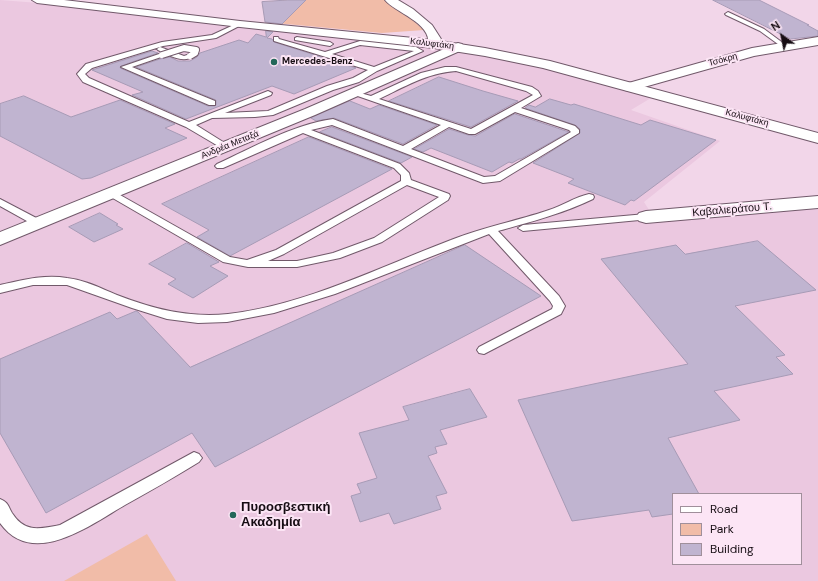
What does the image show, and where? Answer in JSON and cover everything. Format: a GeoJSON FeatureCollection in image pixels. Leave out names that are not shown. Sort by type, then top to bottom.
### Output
{"type":"FeatureCollection","features":[{"type":"Feature","properties":{"kind":"street","name":"Καλυφτάκη"},"geometry":{"type":"LineString","coordinates":[[37,0],[240,24],[458,47],[545,64],[818,138]]}},
{"type":"Feature","properties":{"kind":"street"},"geometry":{"type":"LineString","coordinates":[[390,0],[405,7],[423,24],[434,35],[434,44]]}},
{"type":"Feature","properties":{"kind":"street","name":"Τσόκρη"},"geometry":{"type":"LineString","coordinates":[[630,87],[752,52],[818,41]]}},
{"type":"Feature","properties":{"kind":"street","name":"Ανδρέα Μεταξά"},"geometry":{"type":"LineString","coordinates":[[0,239],[353,93],[458,47]]}},
{"type":"Feature","properties":{"kind":"street","name":"Καβαλιεράτου Τ."},"geometry":{"type":"LineString","coordinates":[[646,217],[818,202]]}},
{"type":"Feature","properties":{"kind":"lane"},"geometry":{"type":"LineString","coordinates":[[728,14],[762,30],[784,46]]}},
{"type":"Feature","properties":{"kind":"lane"},"geometry":{"type":"LineString","coordinates":[[225,146],[189,125],[86,80],[82,74],[83,71],[90,66],[153,47],[214,37],[240,24]]}},
{"type":"Feature","properties":{"kind":"lane"},"geometry":{"type":"LineString","coordinates":[[312,50],[352,35]]}},
{"type":"Feature","properties":{"kind":"lane"},"geometry":{"type":"LineString","coordinates":[[330,44],[282,37],[275,38],[374,69]]}},
{"type":"Feature","properties":{"kind":"lane"},"geometry":{"type":"LineString","coordinates":[[212,116],[255,115],[270,113],[330,88],[356,80],[374,69],[420,52],[420,50],[360,43],[326,54]]}},
{"type":"Feature","properties":{"kind":"lane"},"geometry":{"type":"LineString","coordinates":[[153,47],[184,58],[195,53],[196,50],[184,48],[162,55],[125,67],[212,102]]}},
{"type":"Feature","properties":{"kind":"lane"},"geometry":{"type":"LineString","coordinates":[[353,93],[472,132],[537,96],[529,89],[456,69],[445,68],[430,72],[372,99]]}},
{"type":"Feature","properties":{"kind":"lane"},"geometry":{"type":"LineString","coordinates":[[189,125],[268,93]]}},
{"type":"Feature","properties":{"kind":"lane"},"geometry":{"type":"LineString","coordinates":[[220,166],[322,122],[333,122],[483,180],[490,181],[502,177],[575,133],[576,130],[572,128],[515,109]]}},
{"type":"Feature","properties":{"kind":"lane"},"geometry":{"type":"LineString","coordinates":[[404,149],[449,124]]}},
{"type":"Feature","properties":{"kind":"lane"},"geometry":{"type":"LineString","coordinates":[[304,130],[397,166],[406,176],[406,182]]}},
{"type":"Feature","properties":{"kind":"lane"},"geometry":{"type":"LineString","coordinates":[[109,193],[227,260],[248,264],[297,264],[336,256],[378,240],[445,196],[406,182],[280,252],[248,264]]}},
{"type":"Feature","properties":{"kind":"lane"},"geometry":{"type":"LineString","coordinates":[[0,289],[34,281],[65,281],[79,284],[159,313],[195,319],[222,319],[246,316],[280,308],[362,280],[469,236],[540,218],[575,205],[589,197]]}},
{"type":"Feature","properties":{"kind":"lane"},"geometry":{"type":"LineString","coordinates":[[0,202],[38,223]]}},
{"type":"Feature","properties":{"kind":"lane"},"geometry":{"type":"LineString","coordinates":[[492,231],[646,217]]}},
{"type":"Feature","properties":{"kind":"lane"},"geometry":{"type":"LineString","coordinates":[[484,350],[558,311],[559,306],[556,299],[492,231]]}},
{"type":"Feature","properties":{"kind":"lane"},"geometry":{"type":"LineString","coordinates":[[0,506],[6,519],[26,536],[41,537],[63,532],[194,458]]}},
{"type":"Feature","properties":{"kind":"shaded area"},"geometry":{"type":"Polygon","coordinates":[[[0,0],[65,5],[438,46],[442,50],[254,129],[0,231],[0,0]]]}},
{"type":"Feature","properties":{"kind":"shaded area"},"geometry":{"type":"Polygon","coordinates":[[[466,50],[552,70],[651,98],[631,110],[720,141],[644,202],[656,221],[818,208],[818,581],[0,581],[0,245],[251,140],[455,52],[466,50]]]}},
{"type":"Feature","properties":{"kind":"green space"},"geometry":{"type":"Polygon","coordinates":[[[285,0],[387,0],[395,4],[424,30],[382,33],[265,22],[262,2],[285,0]]]}},
{"type":"Feature","properties":{"kind":"green space"},"geometry":{"type":"Polygon","coordinates":[[[147,534],[176,581],[64,581],[147,534]]]}},
{"type":"Feature","properties":{"kind":"building"},"geometry":{"type":"Polygon","coordinates":[[[306,0],[282,24],[265,22],[262,2],[306,0]]]}},
{"type":"Feature","properties":{"kind":"building"},"geometry":{"type":"Polygon","coordinates":[[[713,0],[759,0],[809,25],[807,25],[818,31],[818,36],[791,39],[713,0]]]}},
{"type":"Feature","properties":{"kind":"building"},"geometry":{"type":"Polygon","coordinates":[[[266,31],[273,32],[267,38],[272,39],[274,42],[356,68],[294,94],[272,86],[186,119],[132,95],[143,92],[92,70],[152,51],[158,53],[121,66],[120,68],[208,106],[215,106],[216,100],[136,67],[170,57],[178,61],[190,61],[197,57],[200,53],[239,40],[248,43],[256,34],[266,37],[266,31]]]}},
{"type":"Feature","properties":{"kind":"building"},"geometry":{"type":"Polygon","coordinates":[[[439,77],[518,101],[471,127],[389,101],[439,77]]]}},
{"type":"Feature","properties":{"kind":"building"},"geometry":{"type":"Polygon","coordinates":[[[24,96],[71,117],[120,100],[175,124],[165,128],[187,138],[91,178],[82,179],[0,136],[0,104],[24,96]]]}},
{"type":"Feature","properties":{"kind":"building"},"geometry":{"type":"Polygon","coordinates":[[[550,99],[571,105],[574,104],[641,125],[650,120],[716,140],[634,201],[631,200],[625,205],[568,183],[574,179],[533,163],[580,133],[580,129],[575,125],[525,108],[529,105],[535,107],[550,99]]]}},
{"type":"Feature","properties":{"kind":"building"},"geometry":{"type":"Polygon","coordinates":[[[350,101],[370,109],[379,105],[437,125],[403,144],[334,118],[316,121],[311,118],[350,101]]]}},
{"type":"Feature","properties":{"kind":"building"},"geometry":{"type":"Polygon","coordinates":[[[515,114],[569,132],[521,159],[512,163],[509,162],[492,172],[431,148],[423,152],[414,149],[449,129],[475,136],[515,114]]]}},
{"type":"Feature","properties":{"kind":"building"},"geometry":{"type":"Polygon","coordinates":[[[332,127],[412,157],[401,163],[320,132],[332,127]]]}},
{"type":"Feature","properties":{"kind":"building"},"geometry":{"type":"Polygon","coordinates":[[[309,137],[392,169],[230,256],[197,237],[209,230],[162,204],[309,137]]]}},
{"type":"Feature","properties":{"kind":"building"},"geometry":{"type":"Polygon","coordinates":[[[100,213],[118,224],[116,225],[123,229],[94,242],[69,227],[100,213]]]}},
{"type":"Feature","properties":{"kind":"building"},"geometry":{"type":"Polygon","coordinates":[[[758,241],[816,290],[735,306],[785,355],[776,357],[793,374],[714,391],[740,420],[668,438],[698,493],[672,493],[672,514],[652,517],[649,510],[572,521],[518,400],[688,364],[601,259],[676,245],[685,254],[758,241]]]}},
{"type":"Feature","properties":{"kind":"building"},"geometry":{"type":"Polygon","coordinates":[[[187,243],[219,262],[210,266],[228,276],[193,298],[168,284],[176,279],[149,264],[187,243]]]}},
{"type":"Feature","properties":{"kind":"building"},"geometry":{"type":"Polygon","coordinates":[[[465,245],[541,296],[215,467],[192,433],[46,513],[0,433],[0,359],[110,312],[117,319],[136,311],[138,312],[190,367],[465,245]]]}},
{"type":"Feature","properties":{"kind":"building"},"geometry":{"type":"Polygon","coordinates":[[[470,389],[487,417],[440,430],[447,444],[435,447],[437,453],[428,456],[447,493],[436,496],[441,509],[394,524],[389,513],[360,522],[351,496],[361,493],[357,484],[377,478],[359,433],[409,420],[403,407],[470,389]]]}},
{"type":"Feature","properties":{"kind":"place","name":"Mercedes-Benz"},"geometry":{"type":"Point","coordinates":[274,62]}},
{"type":"Feature","properties":{"kind":"place","name":"Πυροσβεστική Ακαδημία"},"geometry":{"type":"Point","coordinates":[233,515]}}]}
